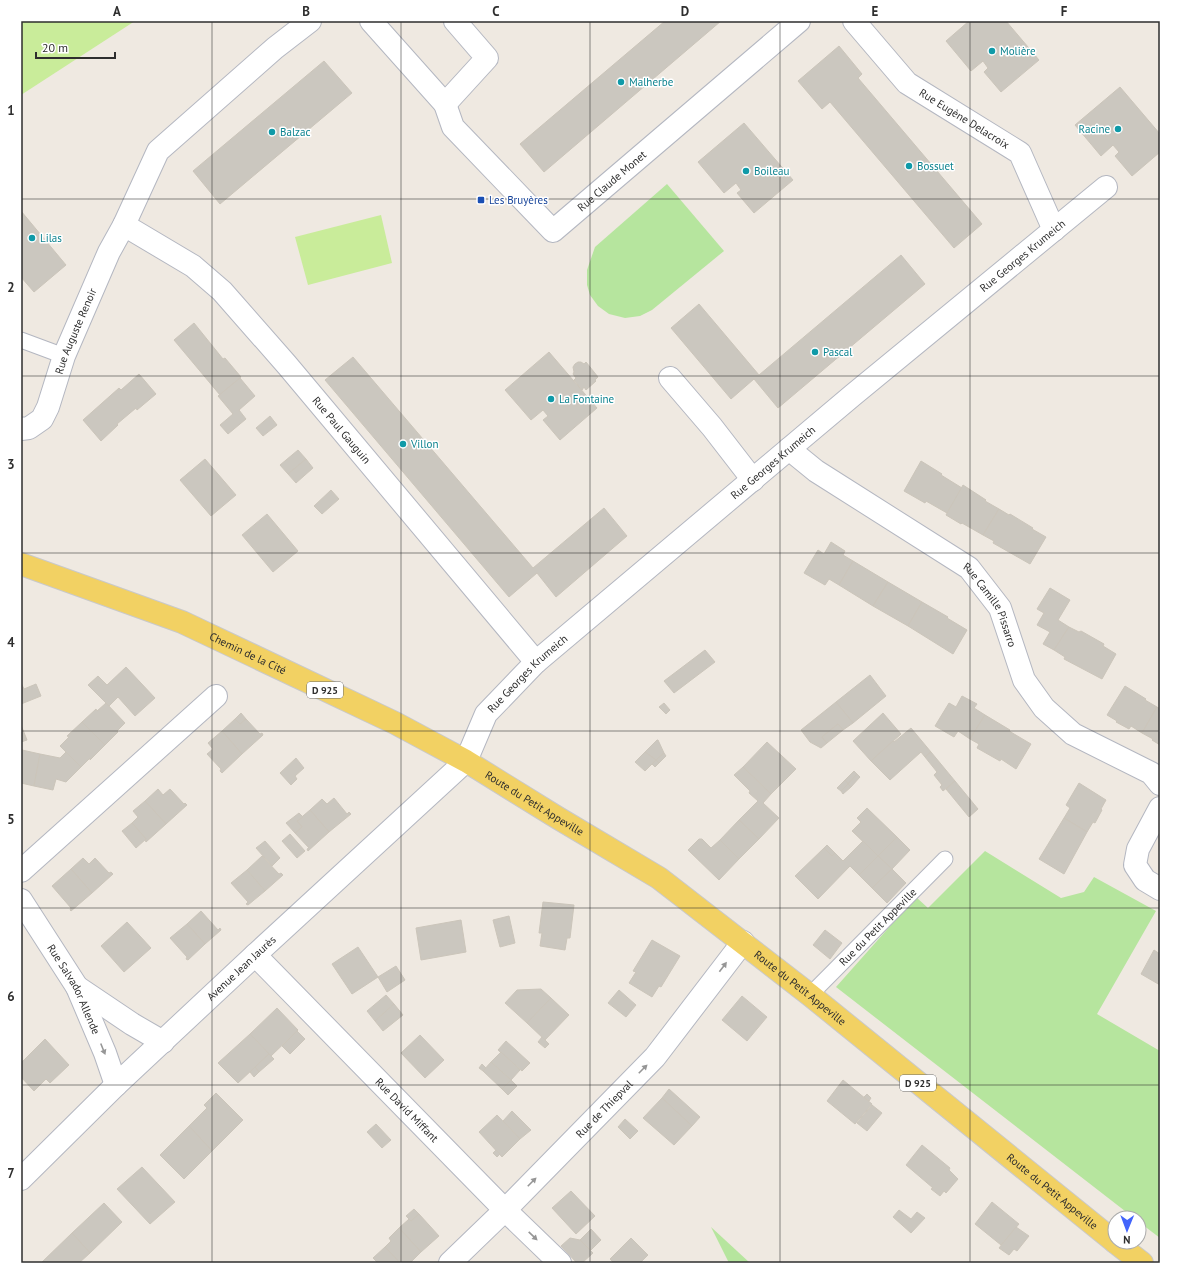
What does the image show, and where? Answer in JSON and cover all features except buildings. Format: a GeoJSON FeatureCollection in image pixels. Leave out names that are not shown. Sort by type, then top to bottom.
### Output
{"type":"FeatureCollection","features":[{"type":"Feature","properties":{"kind":"main road","name":"Chemin de la Cité"},"geometry":{"type":"LineString","coordinates":[[21,564],[182,622],[400,726],[466,761]]}},
{"type":"Feature","properties":{"kind":"main road","name":"Route du Petit Appeville"},"geometry":{"type":"LineString","coordinates":[[466,761],[659,878],[810,995],[1107,1236]]}},
{"type":"Feature","properties":{"kind":"main road","name":"Route du Petit Appeville"},"geometry":{"type":"LineString","coordinates":[[1125,1250],[1142,1263]]}},
{"type":"Feature","properties":{"kind":"street","name":"Rue Auguste Renoir"},"geometry":{"type":"LineString","coordinates":[[21,429],[29,428],[42,419],[48,407],[64,356],[109,252],[124,225],[158,151],[275,48],[310,21]]}},
{"type":"Feature","properties":{"kind":"street","name":"Rue Claude Monet"},"geometry":{"type":"LineString","coordinates":[[371,21],[445,104],[453,127],[553,232],[799,21]]}},
{"type":"Feature","properties":{"kind":"street"},"geometry":{"type":"LineString","coordinates":[[445,104],[487,58],[455,21]]}},
{"type":"Feature","properties":{"kind":"street","name":"Rue Eugène Delacroix"},"geometry":{"type":"LineString","coordinates":[[854,21],[906,83],[1020,153],[1054,230]]}},
{"type":"Feature","properties":{"kind":"street","name":"Rue Georges Krumeich"},"geometry":{"type":"LineString","coordinates":[[466,761],[486,714],[536,662],[1106,187]]}},
{"type":"Feature","properties":{"kind":"street","name":"Rue Paul Gauguin"},"geometry":{"type":"LineString","coordinates":[[124,225],[193,266],[222,291],[287,365],[536,662]]}},
{"type":"Feature","properties":{"kind":"street"},"geometry":{"type":"LineString","coordinates":[[670,378],[712,427],[753,480]]}},
{"type":"Feature","properties":{"kind":"street","name":"Rue Camille Pissarro"},"geometry":{"type":"LineString","coordinates":[[789,450],[816,472],[969,568],[1000,608],[1024,680],[1044,708],[1073,734],[1152,773],[1160,784]]}},
{"type":"Feature","properties":{"kind":"street"},"geometry":{"type":"LineString","coordinates":[[21,871],[216,696]]}},
{"type":"Feature","properties":{"kind":"street","name":"Avenue Jean Jaurès"},"geometry":{"type":"LineString","coordinates":[[21,1179],[116,1085],[466,761]]}},
{"type":"Feature","properties":{"kind":"street"},"geometry":{"type":"LineString","coordinates":[[1160,808],[1138,849],[1135,865],[1145,880],[1160,889]]}},
{"type":"Feature","properties":{"kind":"street","name":"Rue Salvador Allende"},"geometry":{"type":"LineString","coordinates":[[21,900],[76,988],[105,1053],[116,1085]]}},
{"type":"Feature","properties":{"kind":"street","name":"Rue de Thiepval"},"geometry":{"type":"LineString","coordinates":[[450,1263],[505,1210],[655,1057],[743,942]]}},
{"type":"Feature","properties":{"kind":"street","name":"Rue David Miffant"},"geometry":{"type":"LineString","coordinates":[[255,955],[505,1210],[560,1263]]}},
{"type":"Feature","properties":{"kind":"street"},"geometry":{"type":"LineString","coordinates":[[76,988],[163,1042]]}},
{"type":"Feature","properties":{"kind":"lane"},"geometry":{"type":"LineString","coordinates":[[21,340],[64,356]]}},
{"type":"Feature","properties":{"kind":"lane","name":"Rue du Petit Appeville"},"geometry":{"type":"LineString","coordinates":[[810,995],[945,859]]}},
{"type":"Feature","properties":{"kind":"green space"},"geometry":{"type":"Polygon","coordinates":[[[21,21],[135,21],[21,95],[21,21]]]}},
{"type":"Feature","properties":{"kind":"green space"},"geometry":{"type":"Polygon","coordinates":[[[667,184],[724,251],[652,310],[640,316],[625,318],[609,314],[598,306],[590,295],[587,285],[587,270],[595,247],[667,184]]]}},
{"type":"Feature","properties":{"kind":"green space"},"geometry":{"type":"Polygon","coordinates":[[[381,215],[392,263],[308,285],[295,237],[381,215]]]}},
{"type":"Feature","properties":{"kind":"green space"},"geometry":{"type":"Polygon","coordinates":[[[985,851],[1061,898],[1084,892],[1094,877],[1156,911],[1097,1014],[1160,1051],[1160,1238],[1147,1228],[1147,1210],[1124,1210],[836,987],[916,897],[928,908],[985,851]]]}},
{"type":"Feature","properties":{"kind":"green space"},"geometry":{"type":"Polygon","coordinates":[[[711,1227],[750,1263],[729,1263],[711,1227]]]}},
{"type":"Feature","properties":{"kind":"place","name":"Molière"},"geometry":{"type":"Point","coordinates":[992,51]}},
{"type":"Feature","properties":{"kind":"place","name":"Malherbe"},"geometry":{"type":"Point","coordinates":[621,82]}},
{"type":"Feature","properties":{"kind":"place","name":"Racine"},"geometry":{"type":"Point","coordinates":[1118,129]}},
{"type":"Feature","properties":{"kind":"place","name":"Balzac"},"geometry":{"type":"Point","coordinates":[272,132]}},
{"type":"Feature","properties":{"kind":"place","name":"Bossuet"},"geometry":{"type":"Point","coordinates":[909,166]}},
{"type":"Feature","properties":{"kind":"place","name":"Boileau"},"geometry":{"type":"Point","coordinates":[746,171]}},
{"type":"Feature","properties":{"kind":"place","name":"Les Bruyères"},"geometry":{"type":"Point","coordinates":[481,200]}},
{"type":"Feature","properties":{"kind":"place","name":"Lilas"},"geometry":{"type":"Point","coordinates":[32,238]}},
{"type":"Feature","properties":{"kind":"place","name":"Pascal"},"geometry":{"type":"Point","coordinates":[815,352]}},
{"type":"Feature","properties":{"kind":"place","name":"La Fontaine"},"geometry":{"type":"Point","coordinates":[551,399]}},
{"type":"Feature","properties":{"kind":"place","name":"Villon"},"geometry":{"type":"Point","coordinates":[403,444]}}]}
